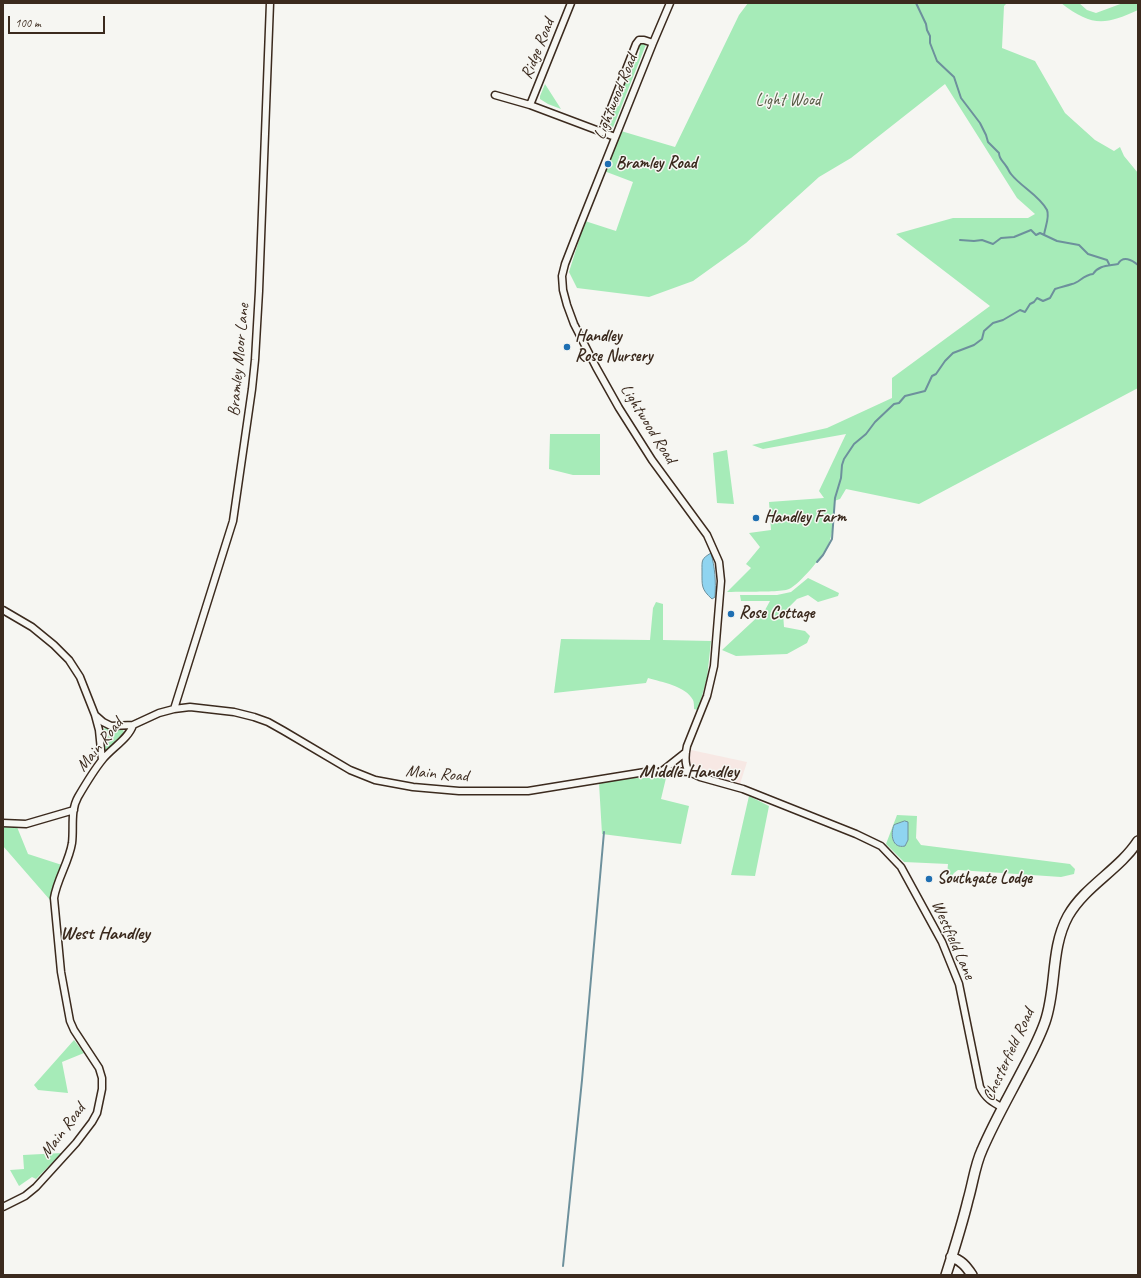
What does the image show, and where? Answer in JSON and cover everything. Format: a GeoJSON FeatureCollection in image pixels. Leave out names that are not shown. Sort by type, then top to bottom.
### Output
{"type":"FeatureCollection","features":[{"type":"Feature","properties":{"kind":"main road","name":"Chesterfield Road"},"geometry":{"type":"LineString","coordinates":[[946,1275],[981,1152],[1036,1044],[1045,1022],[1051,1000],[1060,933],[1068,916],[1078,901],[1113,870],[1138,842]]}},
{"type":"Feature","properties":{"kind":"main road"},"geometry":{"type":"LineString","coordinates":[[952,1257],[962,1262],[972,1275]]}},
{"type":"Feature","properties":{"kind":"street","name":"Bramley Moor Lane"},"geometry":{"type":"LineString","coordinates":[[174,709],[233,521],[256,360],[270,3]]}},
{"type":"Feature","properties":{"kind":"street","name":"Ridge Road"},"geometry":{"type":"LineString","coordinates":[[530,104],[571,3]]}},
{"type":"Feature","properties":{"kind":"street","name":"Lightwood Road"},"geometry":{"type":"LineString","coordinates":[[670,3],[615,137],[565,264],[562,276],[563,290],[574,324],[619,408],[652,460],[707,535],[719,562],[721,581],[714,666],[707,696],[686,752],[686,767],[689,772]]}},
{"type":"Feature","properties":{"kind":"street"},"geometry":{"type":"LineString","coordinates":[[602,131],[636,44],[639,40],[653,43]]}},
{"type":"Feature","properties":{"kind":"street"},"geometry":{"type":"LineString","coordinates":[[495,95],[530,104],[615,137]]}},
{"type":"Feature","properties":{"kind":"street"},"geometry":{"type":"LineString","coordinates":[[3,610],[32,627],[54,645],[69,660],[80,678],[95,715],[99,730],[102,760]]}},
{"type":"Feature","properties":{"kind":"street","name":"Main Road"},"geometry":{"type":"LineString","coordinates":[[3,1207],[24,1196],[36,1187],[76,1143],[92,1122],[96,1113],[102,1089],[102,1078],[99,1068],[74,1030],[70,1021],[61,972],[54,898],[56,886],[72,843],[74,810],[77,798],[102,760],[130,731],[133,724],[159,713],[190,707],[254,716],[284,731],[350,770],[376,780],[413,787],[459,791],[528,791],[645,772],[689,772]]}},
{"type":"Feature","properties":{"kind":"street"},"geometry":{"type":"LineString","coordinates":[[95,715],[103,722],[111,726],[133,724]]}},
{"type":"Feature","properties":{"kind":"street"},"geometry":{"type":"LineString","coordinates":[[662,771],[686,752]]}},
{"type":"Feature","properties":{"kind":"street","name":"Westfield Lane"},"geometry":{"type":"LineString","coordinates":[[689,772],[700,777],[743,789],[856,834],[881,846],[891,855],[905,874],[942,942],[959,984],[976,1074],[980,1087],[990,1101],[1003,1108]]}},
{"type":"Feature","properties":{"kind":"street"},"geometry":{"type":"LineString","coordinates":[[3,822],[26,824],[74,810]]}},
{"type":"Feature","properties":{"kind":"shaded area"},"geometry":{"type":"Polygon","coordinates":[[[691,750],[747,762],[740,784],[702,774],[694,770],[689,761],[691,750]]]}},
{"type":"Feature","properties":{"kind":"green space","name":"Light Wood"},"geometry":{"type":"Polygon","coordinates":[[[748,3],[1007,3],[1004,6],[1002,48],[1035,61],[1065,113],[1095,140],[1114,151],[1120,147],[1124,156],[1138,173],[1138,388],[919,504],[846,489],[840,499],[834,501],[833,527],[827,548],[799,582],[789,589],[784,590],[727,592],[751,568],[746,564],[760,547],[749,533],[771,530],[769,502],[824,498],[819,491],[846,434],[763,449],[752,445],[827,428],[892,398],[892,378],[990,306],[896,234],[953,218],[1028,218],[1035,214],[1017,198],[945,84],[851,158],[819,177],[746,243],[693,281],[649,297],[577,288],[569,272],[585,221],[616,231],[633,182],[604,171],[621,131],[675,147],[739,15],[748,3]]]}},
{"type":"Feature","properties":{"kind":"green space"},"geometry":{"type":"Polygon","coordinates":[[[1061,3],[1079,3],[1087,10],[1096,13],[1123,3],[1138,3],[1138,10],[1116,19],[1098,21],[1090,20],[1081,16],[1061,3]]]}},
{"type":"Feature","properties":{"kind":"green space"},"geometry":{"type":"Polygon","coordinates":[[[647,42],[612,130],[608,130],[606,128],[614,106],[619,106],[623,95],[619,91],[631,62],[637,62],[640,50],[637,47],[640,43],[647,42]]]}},
{"type":"Feature","properties":{"kind":"green space"},"geometry":{"type":"Polygon","coordinates":[[[545,84],[561,109],[540,99],[545,84]]]}},
{"type":"Feature","properties":{"kind":"green space"},"geometry":{"type":"Polygon","coordinates":[[[550,434],[600,434],[600,475],[573,475],[549,469],[550,434]]]}},
{"type":"Feature","properties":{"kind":"green space"},"geometry":{"type":"Polygon","coordinates":[[[727,450],[734,504],[717,503],[713,453],[727,450]]]}},
{"type":"Feature","properties":{"kind":"green space"},"geometry":{"type":"Polygon","coordinates":[[[808,578],[839,593],[838,596],[818,602],[808,595],[797,599],[783,613],[784,627],[805,631],[810,636],[807,643],[787,654],[736,656],[722,650],[765,610],[770,601],[741,601],[740,595],[777,595],[791,592],[808,578]]]}},
{"type":"Feature","properties":{"kind":"green space"},"geometry":{"type":"Polygon","coordinates":[[[656,602],[663,604],[663,640],[711,641],[707,678],[698,710],[694,709],[693,700],[685,691],[673,685],[648,678],[646,683],[554,693],[561,639],[650,640],[653,608],[656,602]]]}},
{"type":"Feature","properties":{"kind":"green space"},"geometry":{"type":"Polygon","coordinates":[[[105,728],[123,730],[124,732],[106,751],[104,751],[103,730],[105,728]]]}},
{"type":"Feature","properties":{"kind":"green space"},"geometry":{"type":"Polygon","coordinates":[[[633,778],[666,778],[661,799],[689,806],[681,844],[602,834],[599,783],[633,778]]]}},
{"type":"Feature","properties":{"kind":"green space"},"geometry":{"type":"Polygon","coordinates":[[[749,796],[769,806],[755,876],[731,875],[749,796]]]}},
{"type":"Feature","properties":{"kind":"green space"},"geometry":{"type":"Polygon","coordinates":[[[897,815],[917,816],[916,838],[921,845],[1070,864],[1075,869],[1074,874],[1061,877],[958,870],[946,884],[948,864],[904,862],[886,844],[897,815]],[[905,821],[894,825],[892,836],[895,843],[897,845],[905,846],[908,840],[905,821]]]}},
{"type":"Feature","properties":{"kind":"green space"},"geometry":{"type":"Polygon","coordinates":[[[3,827],[17,827],[28,854],[62,865],[52,889],[50,900],[3,846],[3,827]]]}},
{"type":"Feature","properties":{"kind":"green space"},"geometry":{"type":"Polygon","coordinates":[[[74,1040],[84,1053],[62,1062],[68,1093],[38,1090],[34,1085],[74,1040]]]}},
{"type":"Feature","properties":{"kind":"green space"},"geometry":{"type":"Polygon","coordinates":[[[62,1153],[36,1179],[32,1177],[19,1186],[10,1170],[24,1169],[23,1155],[62,1153]]]}},
{"type":"Feature","properties":{"kind":"water"},"geometry":{"type":"Polygon","coordinates":[[[711,553],[715,585],[715,597],[712,599],[704,590],[702,580],[703,560],[711,553]]]}},
{"type":"Feature","properties":{"kind":"water"},"geometry":{"type":"Polygon","coordinates":[[[905,821],[908,822],[908,840],[905,846],[901,846],[897,845],[893,840],[892,832],[894,825],[905,821]]]}},
{"type":"Feature","properties":{"kind":"waterway"},"geometry":{"type":"LineString","coordinates":[[916,3],[926,24],[930,36],[930,43],[937,61],[954,77],[961,98],[980,123],[988,142],[999,153],[1000,158],[1015,179],[1035,195],[1047,210],[1048,219],[1044,235]]}},
{"type":"Feature","properties":{"kind":"waterway"},"geometry":{"type":"LineString","coordinates":[[960,240],[982,240],[993,244],[1001,238],[1014,237],[1031,230],[1036,235],[1040,233],[1057,241],[1079,245],[1088,254],[1107,260],[1109,264]]}},
{"type":"Feature","properties":{"kind":"waterway"},"geometry":{"type":"LineString","coordinates":[[817,562],[823,555],[832,539],[835,498],[841,478],[844,459],[854,444],[866,434],[875,422],[894,404],[899,403],[905,396],[925,391],[932,376],[936,374],[945,361],[953,353],[974,345],[982,339],[984,331],[993,323],[1003,320],[1020,310],[1025,312],[1030,304],[1037,298],[1043,301],[1050,298],[1055,289],[1075,283],[1086,276],[1093,274],[1101,267],[1118,264],[1120,261],[1125,259],[1133,261],[1138,265]]}},
{"type":"Feature","properties":{"kind":"waterway"},"geometry":{"type":"LineString","coordinates":[[563,1266],[582,1080],[604,832]]}},
{"type":"Feature","properties":{"kind":"place","name":"Bramley Road"},"geometry":{"type":"Point","coordinates":[608,164]}},
{"type":"Feature","properties":{"kind":"place","name":"Handley Rose Nursery"},"geometry":{"type":"Point","coordinates":[567,347]}},
{"type":"Feature","properties":{"kind":"place","name":"Handley Farm"},"geometry":{"type":"Point","coordinates":[756,518]}},
{"type":"Feature","properties":{"kind":"place","name":"Rose Cottage"},"geometry":{"type":"Point","coordinates":[731,614]}},
{"type":"Feature","properties":{"kind":"place","name":"Southgate Lodge"},"geometry":{"type":"Point","coordinates":[929,879]}},
{"type":"Feature","properties":{"kind":"district","name":"Middle Handley"},"geometry":{"type":"Point","coordinates":[689,772]}},
{"type":"Feature","properties":{"kind":"district","name":"West Handley"},"geometry":{"type":"Point","coordinates":[105,934]}}]}
